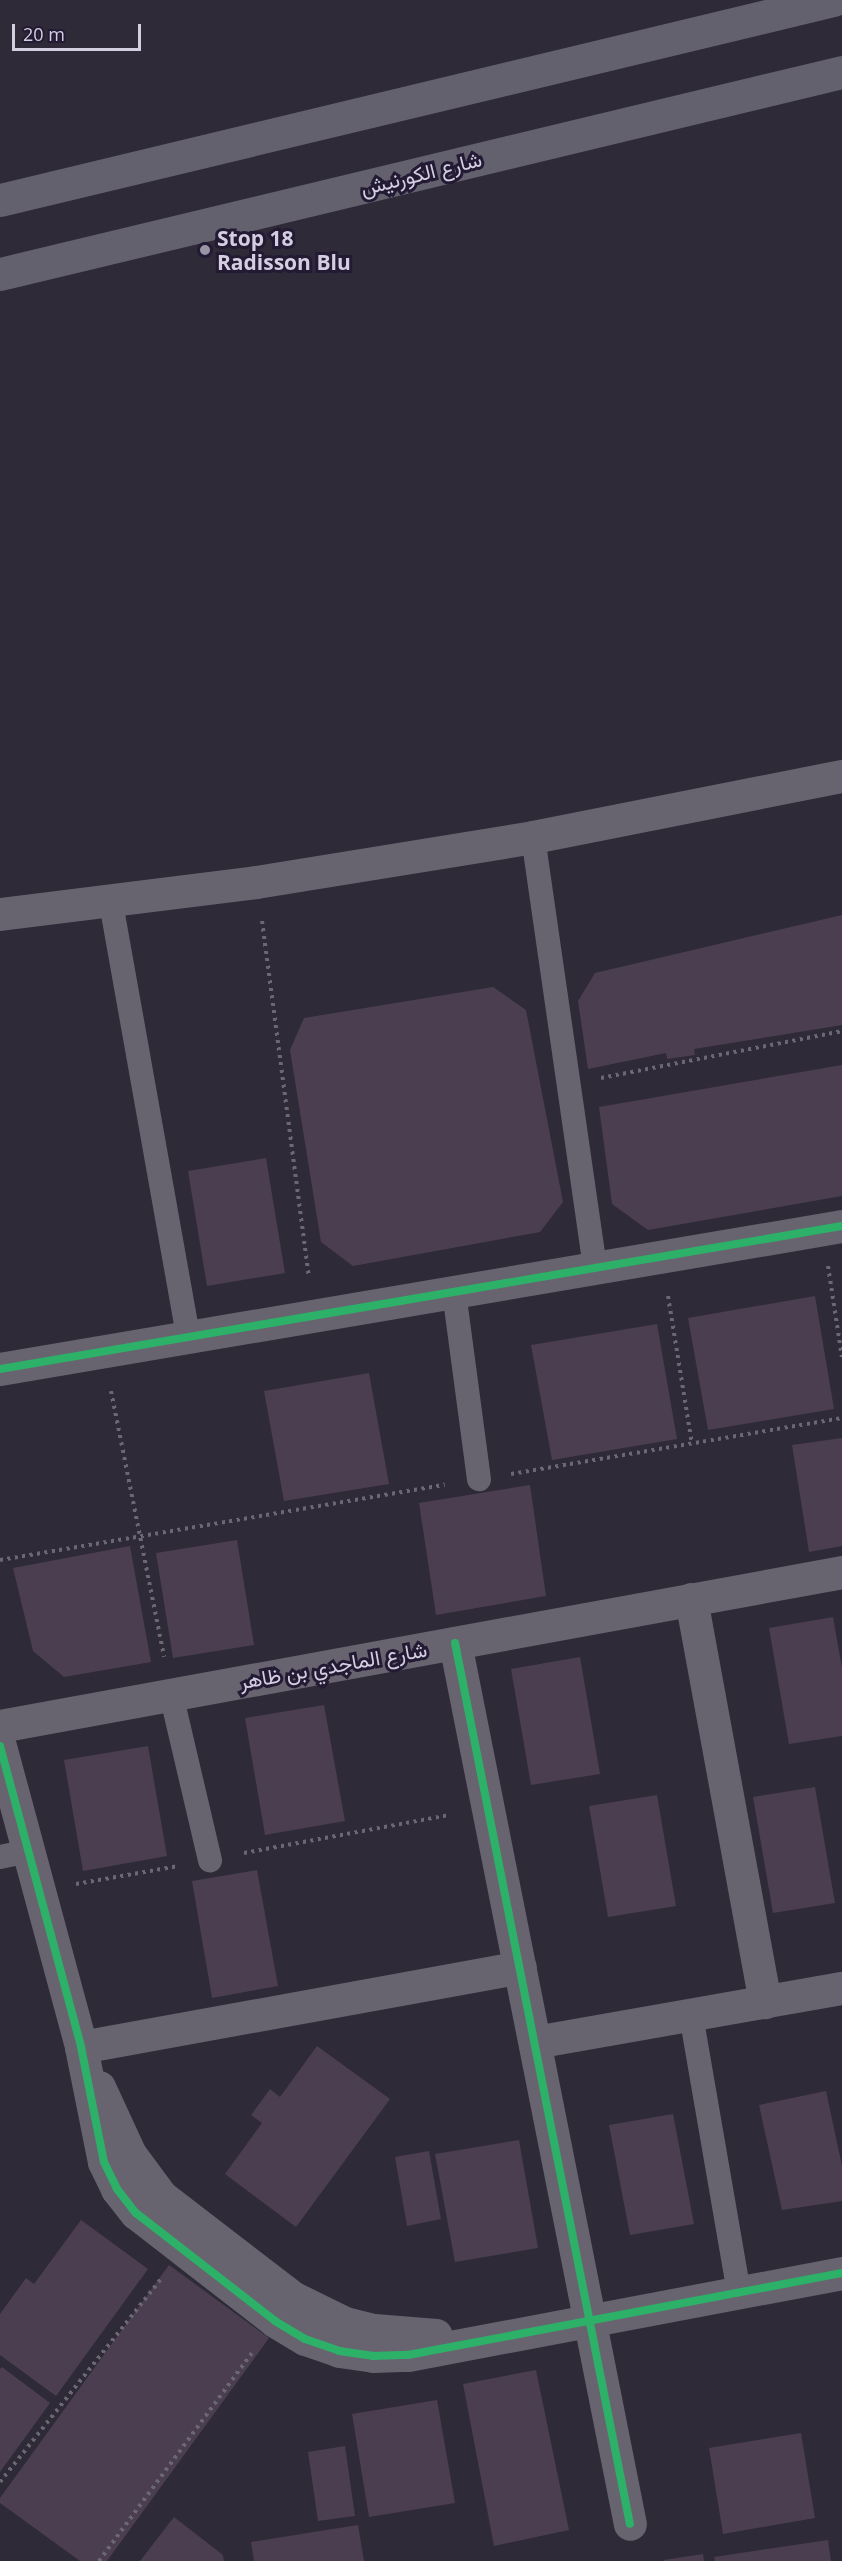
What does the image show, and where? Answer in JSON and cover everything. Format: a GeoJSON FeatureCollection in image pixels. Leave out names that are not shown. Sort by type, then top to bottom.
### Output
{"type":"FeatureCollection","features":[{"type":"Feature","properties":{"kind":"main road"},"geometry":{"type":"LineString","coordinates":[[0,200],[833,0]]}},
{"type":"Feature","properties":{"kind":"main road","name":"شارع الكورنيش"},"geometry":{"type":"LineString","coordinates":[[0,274],[842,72]]}},
{"type":"Feature","properties":{"kind":"street"},"geometry":{"type":"LineString","coordinates":[[0,914],[111,903],[533,837],[842,776]]}},
{"type":"Feature","properties":{"kind":"street"},"geometry":{"type":"LineString","coordinates":[[0,1369],[832,1228]]}},
{"type":"Feature","properties":{"kind":"street","name":"شارع الماجدي بن ظاهر"},"geometry":{"type":"LineString","coordinates":[[0,1726],[842,1572]]}},
{"type":"Feature","properties":{"kind":"street"},"geometry":{"type":"LineString","coordinates":[[691,1599],[765,2001]]}},
{"type":"Feature","properties":{"kind":"street"},"geometry":{"type":"LineString","coordinates":[[455,1643],[630,2524]]}},
{"type":"Feature","properties":{"kind":"street"},"geometry":{"type":"LineString","coordinates":[[0,1746],[14,1854],[39,1891],[81,2047],[95,2134],[117,2189],[136,2213],[183,2251],[220,2261],[345,2323],[403,2334],[496,2336]]}},
{"type":"Feature","properties":{"kind":"street"},"geometry":{"type":"LineString","coordinates":[[81,2047],[520,1967]]}},
{"type":"Feature","properties":{"kind":"street"},"geometry":{"type":"LineString","coordinates":[[535,2042],[842,1988]]}},
{"type":"Feature","properties":{"kind":"street"},"geometry":{"type":"LineString","coordinates":[[81,2047],[130,2154],[147,2179],[275,2321],[327,2347],[373,2356],[408,2355],[496,2336],[842,2273]]}},
{"type":"Feature","properties":{"kind":"lane"},"geometry":{"type":"LineString","coordinates":[[533,837],[595,1268]]}},
{"type":"Feature","properties":{"kind":"lane"},"geometry":{"type":"LineString","coordinates":[[111,903],[188,1337]]}},
{"type":"Feature","properties":{"kind":"lane"},"geometry":{"type":"LineString","coordinates":[[454,1292],[479,1479]]}},
{"type":"Feature","properties":{"kind":"lane"},"geometry":{"type":"LineString","coordinates":[[171,1694],[210,1860]]}},
{"type":"Feature","properties":{"kind":"lane"},"geometry":{"type":"LineString","coordinates":[[691,2015],[739,2292]]}},
{"type":"Feature","properties":{"kind":"path"},"geometry":{"type":"LineString","coordinates":[[256,882],[315,1316]]}},
{"type":"Feature","properties":{"kind":"path"},"geometry":{"type":"LineString","coordinates":[[568,1084],[842,1031]]}},
{"type":"Feature","properties":{"kind":"path"},"geometry":{"type":"LineString","coordinates":[[832,1228],[842,1357]]}},
{"type":"Feature","properties":{"kind":"path"},"geometry":{"type":"LineString","coordinates":[[662,1257],[692,1444]]}},
{"type":"Feature","properties":{"kind":"path"},"geometry":{"type":"LineString","coordinates":[[103,1352],[171,1694]]}},
{"type":"Feature","properties":{"kind":"path"},"geometry":{"type":"LineString","coordinates":[[0,1560],[842,1418]]}},
{"type":"Feature","properties":{"kind":"path"},"geometry":{"type":"LineString","coordinates":[[39,1891],[488,1808]]}},
{"type":"Feature","properties":{"kind":"path"},"geometry":{"type":"LineString","coordinates":[[0,2482],[183,2251]]}},
{"type":"Feature","properties":{"kind":"path"},"geometry":{"type":"LineString","coordinates":[[99,2561],[275,2321]]}},
{"type":"Feature","properties":{"kind":"building"},"geometry":{"type":"Polygon","coordinates":[[[842,915],[842,1025],[694,1049],[695,1055],[667,1059],[666,1053],[588,1069],[578,1001],[595,973],[842,915]]]}},
{"type":"Feature","properties":{"kind":"building"},"geometry":{"type":"Polygon","coordinates":[[[493,987],[526,1010],[563,1202],[540,1232],[353,1266],[321,1242],[290,1050],[304,1018],[493,987]]]}},
{"type":"Feature","properties":{"kind":"building"},"geometry":{"type":"Polygon","coordinates":[[[842,1065],[842,1196],[648,1230],[612,1204],[599,1107],[842,1065]]]}},
{"type":"Feature","properties":{"kind":"building"},"geometry":{"type":"Polygon","coordinates":[[[266,1158],[285,1273],[207,1286],[188,1171],[266,1158]]]}},
{"type":"Feature","properties":{"kind":"building"},"geometry":{"type":"Polygon","coordinates":[[[815,1296],[834,1409],[708,1430],[688,1318],[815,1296]]]}},
{"type":"Feature","properties":{"kind":"building"},"geometry":{"type":"Polygon","coordinates":[[[657,1324],[677,1439],[552,1460],[531,1345],[657,1324]]]}},
{"type":"Feature","properties":{"kind":"building"},"geometry":{"type":"Polygon","coordinates":[[[369,1373],[389,1484],[284,1501],[264,1391],[369,1373]]]}},
{"type":"Feature","properties":{"kind":"building"},"geometry":{"type":"Polygon","coordinates":[[[842,1438],[842,1546],[809,1552],[792,1445],[842,1438]]]}},
{"type":"Feature","properties":{"kind":"building"},"geometry":{"type":"Polygon","coordinates":[[[530,1485],[546,1596],[436,1615],[419,1503],[530,1485]]]}},
{"type":"Feature","properties":{"kind":"building"},"geometry":{"type":"Polygon","coordinates":[[[237,1540],[254,1645],[173,1658],[156,1553],[237,1540]]]}},
{"type":"Feature","properties":{"kind":"building"},"geometry":{"type":"Polygon","coordinates":[[[130,1546],[151,1662],[64,1677],[33,1651],[13,1568],[130,1546]]]}},
{"type":"Feature","properties":{"kind":"building"},"geometry":{"type":"Polygon","coordinates":[[[833,1617],[842,1668],[842,1736],[789,1744],[769,1628],[833,1617]]]}},
{"type":"Feature","properties":{"kind":"building"},"geometry":{"type":"Polygon","coordinates":[[[580,1657],[600,1774],[531,1785],[511,1669],[580,1657]]]}},
{"type":"Feature","properties":{"kind":"building"},"geometry":{"type":"Polygon","coordinates":[[[324,1705],[345,1821],[265,1835],[245,1718],[324,1705]]]}},
{"type":"Feature","properties":{"kind":"building"},"geometry":{"type":"Polygon","coordinates":[[[148,1746],[167,1856],[83,1871],[64,1760],[148,1746]]]}},
{"type":"Feature","properties":{"kind":"building"},"geometry":{"type":"Polygon","coordinates":[[[815,1787],[835,1903],[773,1913],[753,1797],[815,1787]]]}},
{"type":"Feature","properties":{"kind":"building"},"geometry":{"type":"Polygon","coordinates":[[[657,1795],[676,1906],[608,1917],[589,1806],[657,1795]]]}},
{"type":"Feature","properties":{"kind":"building"},"geometry":{"type":"Polygon","coordinates":[[[257,1870],[278,1986],[212,1998],[192,1881],[257,1870]]]}},
{"type":"Feature","properties":{"kind":"building"},"geometry":{"type":"Polygon","coordinates":[[[317,2046],[390,2099],[296,2227],[225,2174],[262,2123],[251,2115],[270,2089],[280,2097],[317,2046]]]}},
{"type":"Feature","properties":{"kind":"building"},"geometry":{"type":"Polygon","coordinates":[[[826,2091],[842,2166],[842,2201],[782,2210],[759,2105],[826,2091]]]}},
{"type":"Feature","properties":{"kind":"building"},"geometry":{"type":"Polygon","coordinates":[[[673,2114],[694,2224],[630,2235],[609,2125],[673,2114]]]}},
{"type":"Feature","properties":{"kind":"building"},"geometry":{"type":"Polygon","coordinates":[[[519,2140],[538,2248],[455,2262],[435,2154],[519,2140]]]}},
{"type":"Feature","properties":{"kind":"building"},"geometry":{"type":"Polygon","coordinates":[[[429,2151],[441,2219],[407,2226],[395,2157],[429,2151]]]}},
{"type":"Feature","properties":{"kind":"building"},"geometry":{"type":"Polygon","coordinates":[[[81,2220],[148,2269],[56,2396],[0,2355],[0,2314],[26,2278],[34,2284],[81,2220]]]}},
{"type":"Feature","properties":{"kind":"building"},"geometry":{"type":"Polygon","coordinates":[[[169,2265],[269,2338],[107,2561],[80,2561],[0,2503],[0,2498],[169,2265]]]}},
{"type":"Feature","properties":{"kind":"building"},"geometry":{"type":"Polygon","coordinates":[[[2,2367],[50,2403],[0,2472],[0,2369],[2,2367]]]}},
{"type":"Feature","properties":{"kind":"building"},"geometry":{"type":"Polygon","coordinates":[[[536,2370],[569,2530],[494,2546],[463,2384],[536,2370]]]}},
{"type":"Feature","properties":{"kind":"building"},"geometry":{"type":"Polygon","coordinates":[[[437,2400],[455,2503],[369,2517],[352,2414],[437,2400]]]}},
{"type":"Feature","properties":{"kind":"building"},"geometry":{"type":"Polygon","coordinates":[[[801,2433],[815,2518],[723,2534],[709,2448],[801,2433]]]}},
{"type":"Feature","properties":{"kind":"building"},"geometry":{"type":"Polygon","coordinates":[[[345,2446],[355,2516],[318,2521],[308,2452],[345,2446]]]}},
{"type":"Feature","properties":{"kind":"building"},"geometry":{"type":"Polygon","coordinates":[[[174,2517],[223,2555],[224,2561],[140,2561],[174,2517]]]}},
{"type":"Feature","properties":{"kind":"building"},"geometry":{"type":"Polygon","coordinates":[[[358,2525],[364,2561],[254,2561],[251,2542],[358,2525]]]}},
{"type":"Feature","properties":{"kind":"building"},"geometry":{"type":"Polygon","coordinates":[[[828,2540],[831,2561],[715,2561],[714,2557],[828,2540]]]}},
{"type":"Feature","properties":{"kind":"building"},"geometry":{"type":"Polygon","coordinates":[[[703,2554],[704,2561],[664,2561],[664,2560],[703,2554]]]}},
{"type":"Feature","properties":{"kind":"cycle path"},"geometry":{"type":"LineString","coordinates":[[0,1369],[842,1226]]}},
{"type":"Feature","properties":{"kind":"cycle path"},"geometry":{"type":"LineString","coordinates":[[455,1643],[630,2524]]}},
{"type":"Feature","properties":{"kind":"cycle path"},"geometry":{"type":"LineString","coordinates":[[0,1746],[81,2047],[104,2162],[117,2189],[136,2213],[275,2321],[305,2339],[339,2351],[373,2356],[408,2355],[842,2273]]}},
{"type":"Feature","properties":{"kind":"place","name":"Stop 18 Radisson Blu"},"geometry":{"type":"Point","coordinates":[205,250]}}]}
